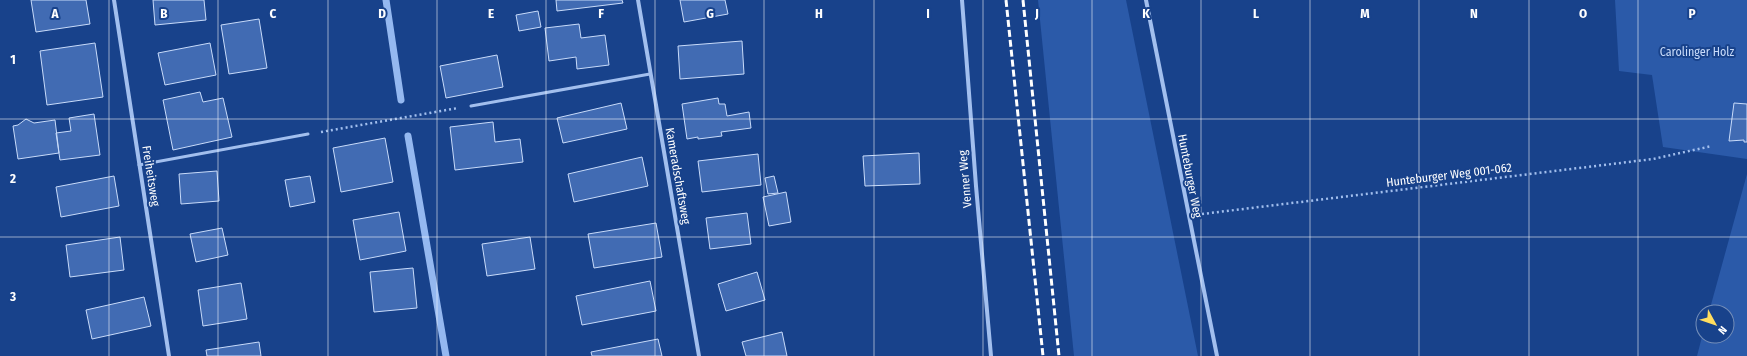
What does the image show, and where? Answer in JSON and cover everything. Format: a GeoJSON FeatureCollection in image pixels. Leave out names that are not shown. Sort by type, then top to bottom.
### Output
{"type":"FeatureCollection","features":[{"type":"Feature","properties":{"kind":"street","name":"Freiheitsweg"},"geometry":{"type":"LineString","coordinates":[[114,0],[170,356]]}},
{"type":"Feature","properties":{"kind":"street","name":"Kameradschaftsweg"},"geometry":{"type":"LineString","coordinates":[[638,0],[699,356]]}},
{"type":"Feature","properties":{"kind":"street","name":"Venner Weg"},"geometry":{"type":"LineString","coordinates":[[962,0],[991,356]]}},
{"type":"Feature","properties":{"kind":"street","name":"Hunteburger Weg"},"geometry":{"type":"LineString","coordinates":[[1146,0],[1217,356]]}},
{"type":"Feature","properties":{"kind":"lane"},"geometry":{"type":"LineString","coordinates":[[471,106],[650,74]]}},
{"type":"Feature","properties":{"kind":"lane"},"geometry":{"type":"LineString","coordinates":[[140,165],[308,134]]}},
{"type":"Feature","properties":{"kind":"path"},"geometry":{"type":"LineString","coordinates":[[308,134],[471,106]]}},
{"type":"Feature","properties":{"kind":"path","name":"Hunteburger Weg 001-062"},"geometry":{"type":"LineString","coordinates":[[1188,216],[1653,159],[1712,146]]}},
{"type":"Feature","properties":{"kind":"green space"},"geometry":{"type":"Polygon","coordinates":[[[1038,0],[1126,0],[1198,356],[1074,356],[1038,0]]]}},
{"type":"Feature","properties":{"kind":"green space","name":"Carolinger Holz"},"geometry":{"type":"Polygon","coordinates":[[[1615,0],[1747,0],[1747,159],[1663,147],[1652,75],[1619,71],[1615,0]]]}},
{"type":"Feature","properties":{"kind":"green space"},"geometry":{"type":"Polygon","coordinates":[[[1747,174],[1747,356],[1697,356],[1700,344],[1735,344],[1735,304],[1711,304],[1747,174]]]}},
{"type":"Feature","properties":{"kind":"building"},"geometry":{"type":"Polygon","coordinates":[[[31,0],[86,0],[90,24],[36,32],[31,0]]]}},
{"type":"Feature","properties":{"kind":"building"},"geometry":{"type":"Polygon","coordinates":[[[153,0],[204,0],[206,20],[155,25],[153,0]]]}},
{"type":"Feature","properties":{"kind":"building"},"geometry":{"type":"Polygon","coordinates":[[[556,0],[622,0],[623,3],[557,11],[556,0]]]}},
{"type":"Feature","properties":{"kind":"building"},"geometry":{"type":"Polygon","coordinates":[[[680,0],[725,0],[728,14],[684,22],[680,0]]]}},
{"type":"Feature","properties":{"kind":"building"},"geometry":{"type":"Polygon","coordinates":[[[538,11],[541,27],[519,31],[516,15],[538,11]]]}},
{"type":"Feature","properties":{"kind":"building"},"geometry":{"type":"Polygon","coordinates":[[[259,19],[267,68],[229,74],[221,25],[259,19]]]}},
{"type":"Feature","properties":{"kind":"building"},"geometry":{"type":"Polygon","coordinates":[[[579,24],[581,38],[605,35],[609,65],[577,69],[576,57],[549,61],[545,28],[579,24]]]}},
{"type":"Feature","properties":{"kind":"building"},"geometry":{"type":"Polygon","coordinates":[[[742,41],[744,74],[680,79],[678,46],[742,41]]]}},
{"type":"Feature","properties":{"kind":"building"},"geometry":{"type":"Polygon","coordinates":[[[95,43],[103,97],[47,105],[40,51],[95,43]]]}},
{"type":"Feature","properties":{"kind":"building"},"geometry":{"type":"Polygon","coordinates":[[[210,43],[216,75],[165,85],[158,53],[210,43]]]}},
{"type":"Feature","properties":{"kind":"building"},"geometry":{"type":"Polygon","coordinates":[[[497,55],[503,87],[446,98],[440,66],[497,55]]]}},
{"type":"Feature","properties":{"kind":"building"},"geometry":{"type":"Polygon","coordinates":[[[200,92],[203,102],[223,98],[232,137],[173,150],[163,100],[200,92]]]}},
{"type":"Feature","properties":{"kind":"building"},"geometry":{"type":"Polygon","coordinates":[[[718,98],[719,104],[725,104],[727,116],[749,112],[751,128],[721,132],[722,136],[687,139],[682,104],[718,98]]]}},
{"type":"Feature","properties":{"kind":"building"},"geometry":{"type":"Polygon","coordinates":[[[621,103],[627,129],[563,143],[557,118],[621,103]]]}},
{"type":"Feature","properties":{"kind":"building"},"geometry":{"type":"Polygon","coordinates":[[[1734,103],[1747,104],[1747,142],[1744,142],[1744,140],[1729,141],[1734,103]]]}},
{"type":"Feature","properties":{"kind":"building"},"geometry":{"type":"Polygon","coordinates":[[[94,114],[100,155],[60,160],[56,133],[71,131],[69,118],[94,114]]]}},
{"type":"Feature","properties":{"kind":"building"},"geometry":{"type":"Polygon","coordinates":[[[26,119],[34,123],[55,120],[59,153],[18,159],[13,126],[18,125],[26,119]]]}},
{"type":"Feature","properties":{"kind":"building"},"geometry":{"type":"Polygon","coordinates":[[[493,122],[495,142],[520,139],[523,162],[455,170],[450,127],[493,122]]]}},
{"type":"Feature","properties":{"kind":"building"},"geometry":{"type":"Polygon","coordinates":[[[385,138],[393,182],[341,192],[333,148],[385,138]]]}},
{"type":"Feature","properties":{"kind":"building"},"geometry":{"type":"Polygon","coordinates":[[[919,153],[920,184],[865,186],[863,156],[919,153]]]}},
{"type":"Feature","properties":{"kind":"building"},"geometry":{"type":"Polygon","coordinates":[[[758,154],[761,185],[702,192],[698,161],[758,154]]]}},
{"type":"Feature","properties":{"kind":"building"},"geometry":{"type":"Polygon","coordinates":[[[642,157],[648,186],[574,202],[568,174],[642,157]]]}},
{"type":"Feature","properties":{"kind":"building"},"geometry":{"type":"Polygon","coordinates":[[[217,171],[219,201],[181,204],[179,174],[217,171]]]}},
{"type":"Feature","properties":{"kind":"building"},"geometry":{"type":"Polygon","coordinates":[[[114,176],[119,206],[61,217],[56,187],[114,176]]]}},
{"type":"Feature","properties":{"kind":"building"},"geometry":{"type":"Polygon","coordinates":[[[310,176],[315,202],[290,207],[285,180],[310,176]]]}},
{"type":"Feature","properties":{"kind":"building"},"geometry":{"type":"Polygon","coordinates":[[[774,176],[778,193],[768,194],[765,178],[774,176]]]}},
{"type":"Feature","properties":{"kind":"building"},"geometry":{"type":"Polygon","coordinates":[[[786,192],[791,222],[769,226],[763,197],[786,192]]]}},
{"type":"Feature","properties":{"kind":"building"},"geometry":{"type":"Polygon","coordinates":[[[399,212],[406,251],[360,260],[353,220],[399,212]]]}},
{"type":"Feature","properties":{"kind":"building"},"geometry":{"type":"Polygon","coordinates":[[[747,213],[751,244],[710,249],[706,218],[747,213]]]}},
{"type":"Feature","properties":{"kind":"building"},"geometry":{"type":"Polygon","coordinates":[[[656,223],[662,257],[594,268],[588,234],[656,223]]]}},
{"type":"Feature","properties":{"kind":"building"},"geometry":{"type":"Polygon","coordinates":[[[222,228],[228,255],[196,262],[190,234],[222,228]]]}},
{"type":"Feature","properties":{"kind":"building"},"geometry":{"type":"Polygon","coordinates":[[[120,237],[124,270],[70,277],[66,245],[120,237]]]}},
{"type":"Feature","properties":{"kind":"building"},"geometry":{"type":"Polygon","coordinates":[[[530,237],[535,269],[487,276],[482,244],[530,237]]]}},
{"type":"Feature","properties":{"kind":"building"},"geometry":{"type":"Polygon","coordinates":[[[413,268],[417,308],[374,312],[370,272],[413,268]]]}},
{"type":"Feature","properties":{"kind":"building"},"geometry":{"type":"Polygon","coordinates":[[[757,272],[765,300],[726,311],[718,284],[757,272]]]}},
{"type":"Feature","properties":{"kind":"building"},"geometry":{"type":"Polygon","coordinates":[[[650,281],[656,311],[582,325],[576,296],[650,281]]]}},
{"type":"Feature","properties":{"kind":"building"},"geometry":{"type":"Polygon","coordinates":[[[241,283],[247,319],[203,326],[198,290],[241,283]]]}},
{"type":"Feature","properties":{"kind":"building"},"geometry":{"type":"Polygon","coordinates":[[[144,297],[151,326],[92,339],[86,310],[144,297]]]}},
{"type":"Feature","properties":{"kind":"building"},"geometry":{"type":"Polygon","coordinates":[[[782,332],[787,356],[746,356],[742,342],[782,332]]]}},
{"type":"Feature","properties":{"kind":"building"},"geometry":{"type":"Polygon","coordinates":[[[658,339],[662,356],[592,356],[591,352],[658,339]]]}},
{"type":"Feature","properties":{"kind":"building"},"geometry":{"type":"Polygon","coordinates":[[[259,342],[261,356],[207,356],[206,350],[259,342]]]}},
{"type":"Feature","properties":{"kind":"waterway"},"geometry":{"type":"LineString","coordinates":[[386,0],[401,100]]}},
{"type":"Feature","properties":{"kind":"waterway"},"geometry":{"type":"LineString","coordinates":[[408,136],[446,356]]}},
{"type":"Feature","properties":{"kind":"railway"},"geometry":{"type":"LineString","coordinates":[[1006,0],[1043,356]]}},
{"type":"Feature","properties":{"kind":"railway"},"geometry":{"type":"LineString","coordinates":[[1023,0],[1059,356]]}}]}
